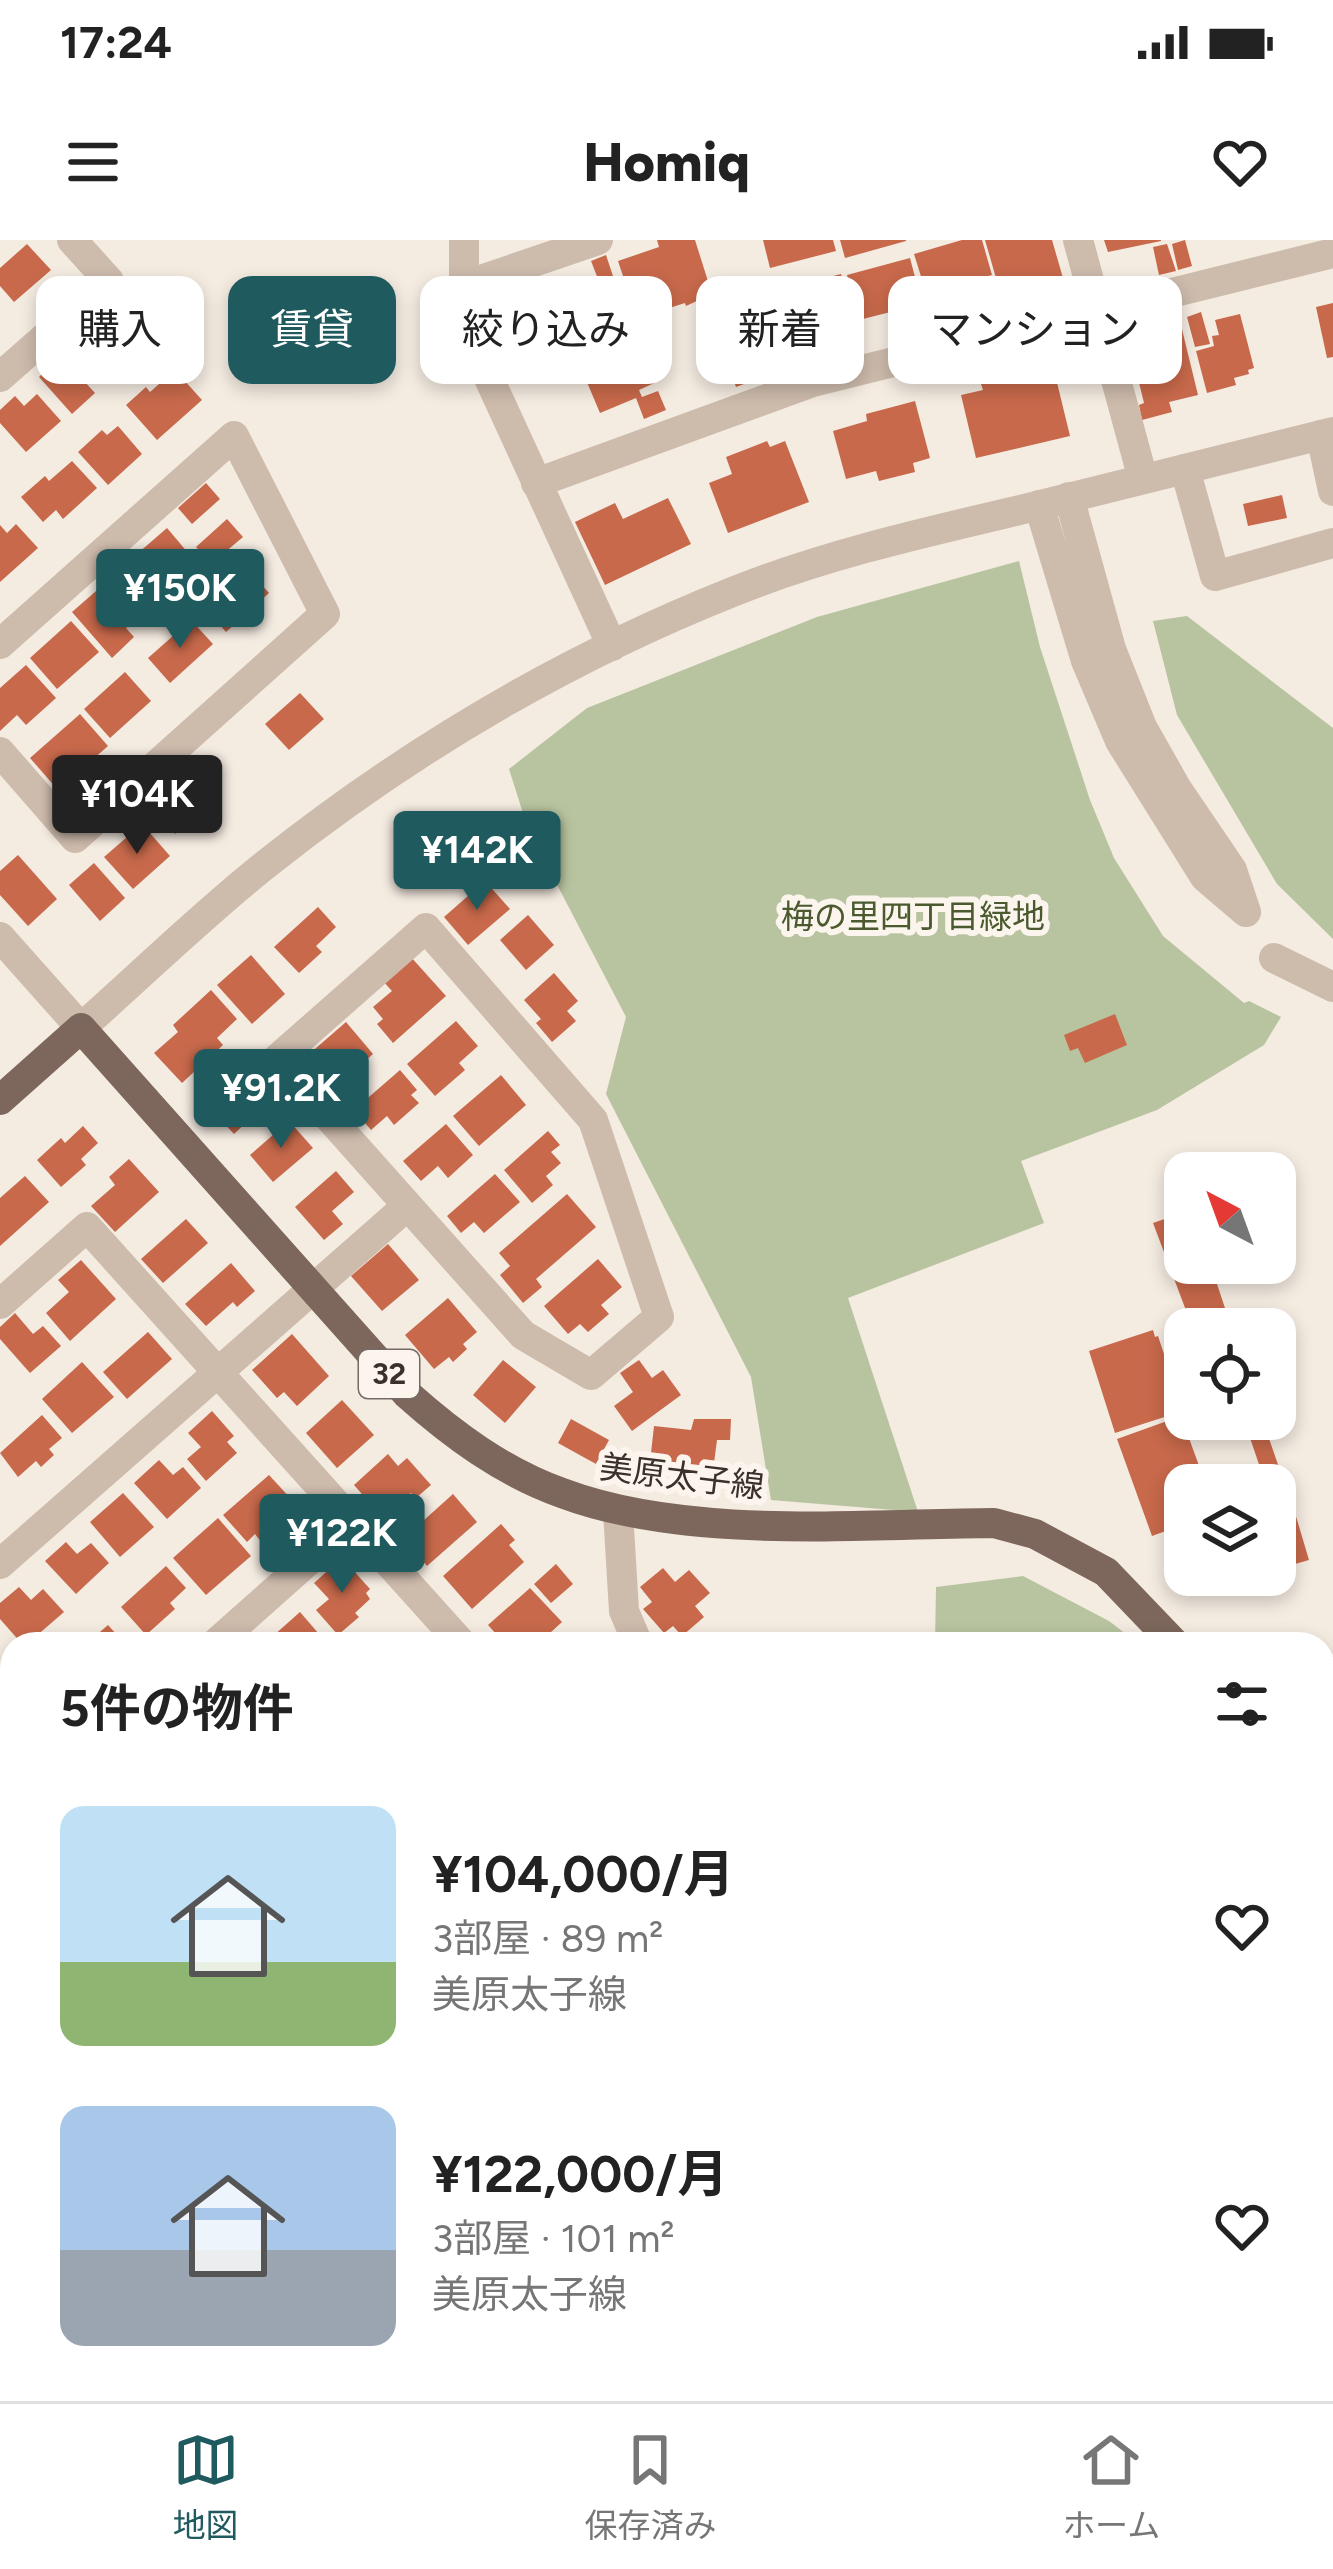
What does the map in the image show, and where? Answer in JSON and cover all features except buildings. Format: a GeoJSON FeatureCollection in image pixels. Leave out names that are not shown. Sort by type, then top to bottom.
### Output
{"type":"FeatureCollection","features":[{"type":"Feature","properties":{"kind":"main road"},"geometry":{"type":"LineString","coordinates":[[0,1100],[80,1028]]}},
{"type":"Feature","properties":{"kind":"main road","name":"美原太子線"},"geometry":{"type":"LineString","coordinates":[[80,1028],[406,1394],[467,1444],[518,1474],[618,1511],[766,1523],[994,1523],[1035,1534],[1106,1572],[1164,1632]]}},
{"type":"Feature","properties":{"kind":"street"},"geometry":{"type":"LineString","coordinates":[[0,377],[109,281],[72,240]]}},
{"type":"Feature","properties":{"kind":"street"},"geometry":{"type":"LineString","coordinates":[[463,276],[464,240]]}},
{"type":"Feature","properties":{"kind":"street"},"geometry":{"type":"LineString","coordinates":[[492,276],[598,240]]}},
{"type":"Feature","properties":{"kind":"street"},"geometry":{"type":"LineString","coordinates":[[1078,240],[1087,276]]}},
{"type":"Feature","properties":{"kind":"street"},"geometry":{"type":"LineString","coordinates":[[1182,291],[1333,253]]}},
{"type":"Feature","properties":{"kind":"street"},"geometry":{"type":"LineString","coordinates":[[536,483],[813,382],[888,364]]}},
{"type":"Feature","properties":{"kind":"street"},"geometry":{"type":"LineString","coordinates":[[491,384],[612,646]]}},
{"type":"Feature","properties":{"kind":"street"},"geometry":{"type":"LineString","coordinates":[[1116,384],[1143,479]]}},
{"type":"Feature","properties":{"kind":"street"},"geometry":{"type":"LineString","coordinates":[[0,937],[80,1028],[262,867],[342,806],[491,710],[612,646],[736,590],[841,556],[1327,433],[1333,491]]}},
{"type":"Feature","properties":{"kind":"street"},"geometry":{"type":"LineString","coordinates":[[0,644],[235,436],[325,614],[75,838],[0,752]]}},
{"type":"Feature","properties":{"kind":"street"},"geometry":{"type":"LineString","coordinates":[[1185,469],[1215,576],[1333,542]]}},
{"type":"Feature","properties":{"kind":"street"},"geometry":{"type":"LineString","coordinates":[[1054,501],[1142,727],[1232,870],[1246,912],[1205,877],[1120,741],[1086,661],[1054,501]]}},
{"type":"Feature","properties":{"kind":"street"},"geometry":{"type":"LineString","coordinates":[[426,928],[593,1120],[659,1317],[591,1376],[523,1335],[406,1207],[277,1059],[426,928]]}},
{"type":"Feature","properties":{"kind":"street"},"geometry":{"type":"LineString","coordinates":[[1274,958],[1333,987]]}},
{"type":"Feature","properties":{"kind":"street"},"geometry":{"type":"LineString","coordinates":[[0,1564],[406,1207]]}},
{"type":"Feature","properties":{"kind":"street"},"geometry":{"type":"LineString","coordinates":[[0,1304],[86,1228],[451,1632]]}},
{"type":"Feature","properties":{"kind":"street"},"geometry":{"type":"LineString","coordinates":[[618,1511],[624,1611],[633,1632]]}},
{"type":"Feature","properties":{"kind":"street"},"geometry":{"type":"LineString","coordinates":[[228,1632],[352,1522]]}},
{"type":"Feature","properties":{"kind":"green space","name":"梅の里四丁目緑地"},"geometry":{"type":"Polygon","coordinates":[[[1019,561],[1040,647],[1114,858],[1163,936],[1244,1003],[1249,1001],[1281,1017],[1264,1045],[1157,1110],[1021,1161],[1044,1223],[848,1298],[918,1512],[771,1500],[751,1377],[606,1094],[626,1017],[528,829],[509,769],[587,708],[817,617],[1019,561]]]}},
{"type":"Feature","properties":{"kind":"green space"},"geometry":{"type":"Polygon","coordinates":[[[1187,616],[1333,728],[1333,939],[1277,884],[1177,715],[1153,621],[1187,616]]]}},
{"type":"Feature","properties":{"kind":"green space"},"geometry":{"type":"Polygon","coordinates":[[[1023,1576],[1123,1632],[935,1632],[936,1587],[1023,1576]]]}}]}
